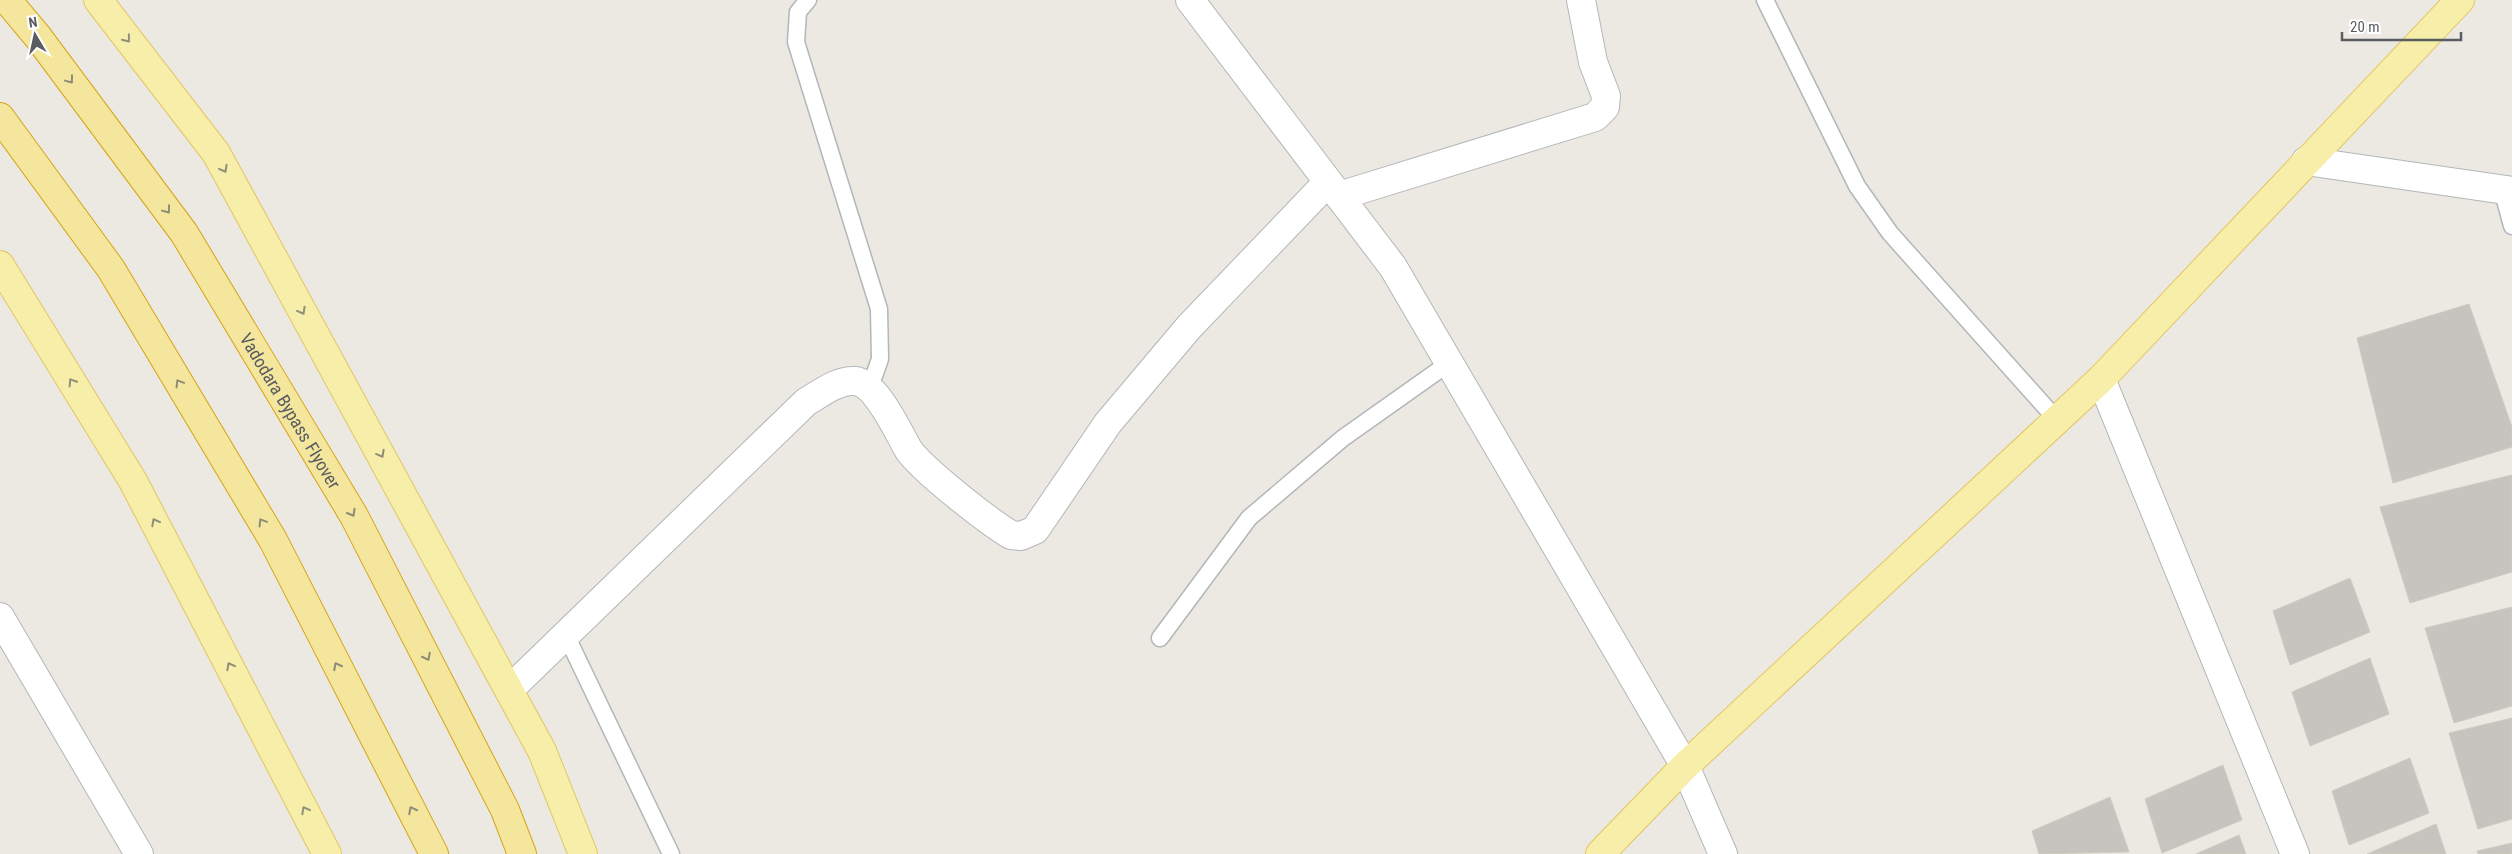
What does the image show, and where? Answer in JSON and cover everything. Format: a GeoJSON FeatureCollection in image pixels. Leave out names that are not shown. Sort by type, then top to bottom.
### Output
{"type":"FeatureCollection","features":[{"type":"Feature","properties":{"kind":"highway","name":"Vadodara Bypass Flyover"},"geometry":{"type":"LineString","coordinates":[[7,0],[38,37],[189,242],[354,516],[505,810],[522,854]]}},
{"type":"Feature","properties":{"kind":"highway"},"geometry":{"type":"LineString","coordinates":[[0,117],[111,269],[268,532],[434,854]]}},
{"type":"Feature","properties":{"kind":"main road"},"geometry":{"type":"LineString","coordinates":[[98,0],[216,154],[542,751],[583,854]]}},
{"type":"Feature","properties":{"kind":"main road"},"geometry":{"type":"LineString","coordinates":[[1600,854],[1685,766],[2101,379],[2460,0]]}},
{"type":"Feature","properties":{"kind":"main road"},"geometry":{"type":"LineString","coordinates":[[0,265],[134,482],[327,854]]}},
{"type":"Feature","properties":{"kind":"street"},"geometry":{"type":"LineString","coordinates":[[1190,0],[1393,267],[1685,766],[1723,854]]}},
{"type":"Feature","properties":{"kind":"street"},"geometry":{"type":"LineString","coordinates":[[509,690],[806,402],[832,386],[855,381],[870,388],[910,451],[930,472],[1011,535],[1021,536],[1035,530],[1108,423],[1189,327],[1333,189],[1594,117],[1605,107],[1606,96],[1593,62],[1580,0]]}},
{"type":"Feature","properties":{"kind":"street"},"geometry":{"type":"LineString","coordinates":[[2306,162],[2507,190]]}},
{"type":"Feature","properties":{"kind":"street"},"geometry":{"type":"LineString","coordinates":[[2101,379],[2295,854]]}},
{"type":"Feature","properties":{"kind":"street"},"geometry":{"type":"LineString","coordinates":[[0,617],[139,854]]}},
{"type":"Feature","properties":{"kind":"lane"},"geometry":{"type":"LineString","coordinates":[[808,0],[798,12],[796,42],[879,309],[880,359],[870,388]]}},
{"type":"Feature","properties":{"kind":"lane"},"geometry":{"type":"LineString","coordinates":[[1765,0],[1858,186],[1871,207],[1890,233],[2057,420]]}},
{"type":"Feature","properties":{"kind":"lane"},"geometry":{"type":"LineString","coordinates":[[2507,190],[2512,226]]}},
{"type":"Feature","properties":{"kind":"lane"},"geometry":{"type":"LineString","coordinates":[[1160,638],[1249,518],[1343,438],[1449,363]]}},
{"type":"Feature","properties":{"kind":"lane"},"geometry":{"type":"LineString","coordinates":[[566,634],[672,854]]}},
{"type":"Feature","properties":{"kind":"building"},"geometry":{"type":"Polygon","coordinates":[[[2469,304],[2512,427],[2512,447],[2393,483],[2357,338],[2469,304]]]}},
{"type":"Feature","properties":{"kind":"building"},"geometry":{"type":"Polygon","coordinates":[[[2512,475],[2512,572],[2410,603],[2380,507],[2512,475]]]}},
{"type":"Feature","properties":{"kind":"building"},"geometry":{"type":"Polygon","coordinates":[[[2350,578],[2370,632],[2290,665],[2273,611],[2350,578]]]}},
{"type":"Feature","properties":{"kind":"building"},"geometry":{"type":"Polygon","coordinates":[[[2512,607],[2512,706],[2454,723],[2425,628],[2512,607]]]}},
{"type":"Feature","properties":{"kind":"building"},"geometry":{"type":"Polygon","coordinates":[[[2370,658],[2389,714],[2310,746],[2292,692],[2370,658]]]}},
{"type":"Feature","properties":{"kind":"building"},"geometry":{"type":"Polygon","coordinates":[[[2512,718],[2512,819],[2478,829],[2449,733],[2512,718]]]}},
{"type":"Feature","properties":{"kind":"building"},"geometry":{"type":"Polygon","coordinates":[[[2410,758],[2429,813],[2349,845],[2332,791],[2410,758]]]}},
{"type":"Feature","properties":{"kind":"building"},"geometry":{"type":"Polygon","coordinates":[[[2223,765],[2242,820],[2162,853],[2145,799],[2223,765]]]}},
{"type":"Feature","properties":{"kind":"building"},"geometry":{"type":"Polygon","coordinates":[[[2110,797],[2129,852],[2039,854],[2032,831],[2110,797]]]}},
{"type":"Feature","properties":{"kind":"building"},"geometry":{"type":"Polygon","coordinates":[[[2436,824],[2446,854],[2367,854],[2436,824]]]}},
{"type":"Feature","properties":{"kind":"building"},"geometry":{"type":"Polygon","coordinates":[[[2239,835],[2246,854],[2196,854],[2239,835]]]}},
{"type":"Feature","properties":{"kind":"building"},"geometry":{"type":"Polygon","coordinates":[[[2512,843],[2512,854],[2478,854],[2477,851],[2512,843]]]}}]}
